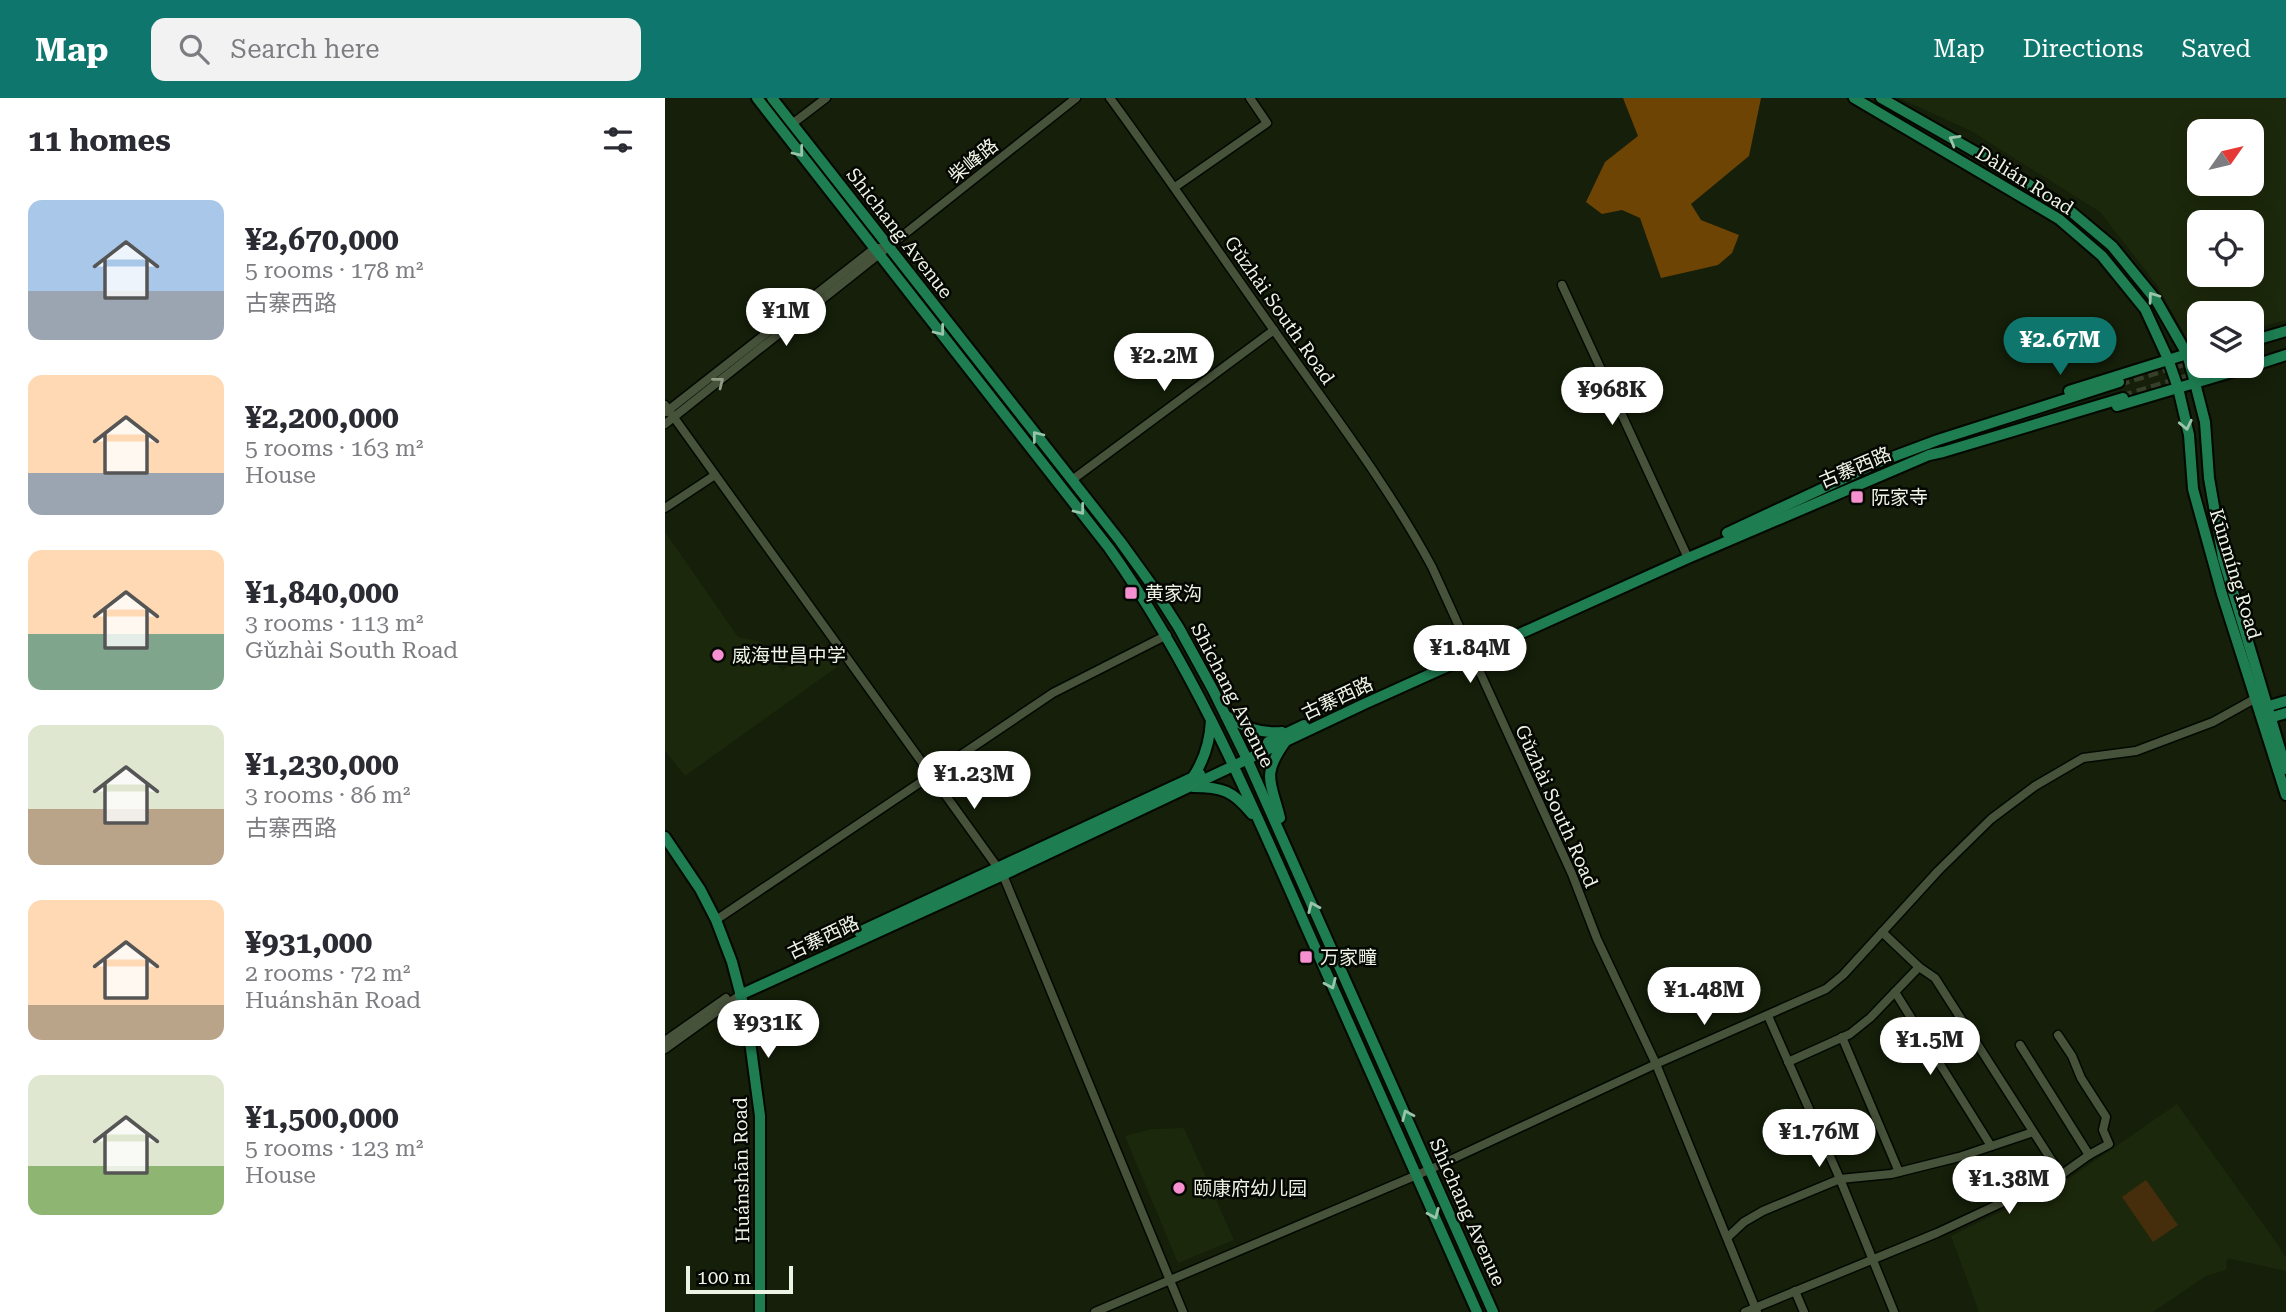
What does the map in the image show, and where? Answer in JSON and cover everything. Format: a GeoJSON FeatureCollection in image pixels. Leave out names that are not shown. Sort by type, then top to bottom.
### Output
{"type":"FeatureCollection","features":[{"type":"Feature","properties":{"kind":"main road","name":"Shichang Avenue"},"geometry":{"type":"LineString","coordinates":[[757,98],[1072,480],[1151,584],[1179,628],[1246,756],[1493,1312]]}},
{"type":"Feature","properties":{"kind":"main road","name":"Shichang Avenue"},"geometry":{"type":"LineString","coordinates":[[772,98],[882,250],[1109,548],[1167,635],[1233,762],[1477,1312]]}},
{"type":"Feature","properties":{"kind":"main road","name":"Dàlián Road"},"geometry":{"type":"LineString","coordinates":[[1854,98],[2059,219],[2102,256],[2145,309],[2168,359]]}},
{"type":"Feature","properties":{"kind":"main road","name":"Dàlián Road"},"geometry":{"type":"LineString","coordinates":[[1881,98],[1995,163],[2068,209],[2112,246],[2156,300],[2187,354]]}},
{"type":"Feature","properties":{"kind":"main road"},"geometry":{"type":"LineString","coordinates":[[2264,330],[2286,324]]}},
{"type":"Feature","properties":{"kind":"main road"},"geometry":{"type":"LineString","coordinates":[[2264,337],[2286,331]]}},
{"type":"Feature","properties":{"kind":"main road"},"geometry":{"type":"LineString","coordinates":[[2264,355],[2286,348]]}},
{"type":"Feature","properties":{"kind":"main road"},"geometry":{"type":"LineString","coordinates":[[1938,440],[1956,428],[2187,354]]}},
{"type":"Feature","properties":{"kind":"main road"},"geometry":{"type":"LineString","coordinates":[[2264,362],[2286,355]]}},
{"type":"Feature","properties":{"kind":"main road","name":"Kūnmíng Road"},"geometry":{"type":"LineString","coordinates":[[2168,359],[2189,435],[2193,489],[2222,594],[2286,769]]}},
{"type":"Feature","properties":{"kind":"main road","name":"Kūnmíng Road"},"geometry":{"type":"LineString","coordinates":[[2194,378],[2206,422],[2209,478],[2223,558],[2286,795]]}},
{"type":"Feature","properties":{"kind":"main road"},"geometry":{"type":"LineString","coordinates":[[1943,452],[1958,455],[2212,378]]}},
{"type":"Feature","properties":{"kind":"main road","name":"古寨西路"},"geometry":{"type":"LineString","coordinates":[[1246,756],[1285,742],[1687,555],[1879,462],[1938,440],[2119,382]]}},
{"type":"Feature","properties":{"kind":"main road","name":"古寨西路"},"geometry":{"type":"LineString","coordinates":[[1687,555],[1929,455],[2123,398]]}},
{"type":"Feature","properties":{"kind":"main road","name":"古寨西路"},"geometry":{"type":"LineString","coordinates":[[740,992],[1246,756],[1292,731],[1472,653]]}},
{"type":"Feature","properties":{"kind":"main road"},"geometry":{"type":"LineString","coordinates":[[2263,708],[2286,701]]}},
{"type":"Feature","properties":{"kind":"main road"},"geometry":{"type":"LineString","coordinates":[[2263,708],[2286,713]]}},
{"type":"Feature","properties":{"kind":"main road"},"geometry":{"type":"LineString","coordinates":[[1226,716],[1256,732],[1292,731]]}},
{"type":"Feature","properties":{"kind":"main road"},"geometry":{"type":"LineString","coordinates":[[1211,717],[1206,751],[1191,782],[1225,790],[1239,799],[1261,824]]}},
{"type":"Feature","properties":{"kind":"main road"},"geometry":{"type":"LineString","coordinates":[[1281,835],[1269,776],[1275,756],[1285,742]]}},
{"type":"Feature","properties":{"kind":"main road","name":"Huánshān Road"},"geometry":{"type":"LineString","coordinates":[[665,837],[699,888],[716,920],[747,1019],[760,1116],[760,1312]]}},
{"type":"Feature","properties":{"kind":"street"},"geometry":{"type":"LineString","coordinates":[[792,124],[826,98]]}},
{"type":"Feature","properties":{"kind":"street","name":"柴峰路"},"geometry":{"type":"LineString","coordinates":[[665,424],[1076,98]]}},
{"type":"Feature","properties":{"kind":"street","name":"Gǔzhài South Road"},"geometry":{"type":"LineString","coordinates":[[1110,98],[1175,187],[1410,526],[1432,567],[1572,874],[1597,939],[1656,1064],[1756,1310]]}},
{"type":"Feature","properties":{"kind":"street"},"geometry":{"type":"LineString","coordinates":[[1175,187],[1267,123],[1250,98]]}},
{"type":"Feature","properties":{"kind":"street","name":"柴峰路"},"geometry":{"type":"LineString","coordinates":[[666,409],[882,250]]}},
{"type":"Feature","properties":{"kind":"street"},"geometry":{"type":"LineString","coordinates":[[1562,285],[1687,555]]}},
{"type":"Feature","properties":{"kind":"street"},"geometry":{"type":"LineString","coordinates":[[1072,480],[1274,330]]}},
{"type":"Feature","properties":{"kind":"street"},"geometry":{"type":"LineString","coordinates":[[666,409],[1000,872],[1183,1312]]}},
{"type":"Feature","properties":{"kind":"street"},"geometry":{"type":"LineString","coordinates":[[665,508],[715,475]]}},
{"type":"Feature","properties":{"kind":"street"},"geometry":{"type":"LineString","coordinates":[[716,920],[1053,692],[1167,635]]}},
{"type":"Feature","properties":{"kind":"street"},"geometry":{"type":"LineString","coordinates":[[1095,1312],[1417,1176],[1656,1064],[1826,989],[1843,975],[1991,819],[2035,786],[2083,758],[2136,751],[2213,722],[2263,708]]}},
{"type":"Feature","properties":{"kind":"street"},"geometry":{"type":"LineString","coordinates":[[1882,932],[1919,967],[1935,978],[2061,1175]]}},
{"type":"Feature","properties":{"kind":"street"},"geometry":{"type":"LineString","coordinates":[[1788,1062],[1842,1037],[1870,1018],[1919,967]]}},
{"type":"Feature","properties":{"kind":"street","name":"古寨西路"},"geometry":{"type":"LineString","coordinates":[[665,1041],[740,992]]}},
{"type":"Feature","properties":{"kind":"street","name":"古寨西路"},"geometry":{"type":"LineString","coordinates":[[665,1049],[740,992]]}},
{"type":"Feature","properties":{"kind":"street"},"geometry":{"type":"LineString","coordinates":[[1895,992],[1991,1146]]}},
{"type":"Feature","properties":{"kind":"street"},"geometry":{"type":"LineString","coordinates":[[1767,1016],[1840,1179],[1894,1312]]}},
{"type":"Feature","properties":{"kind":"street"},"geometry":{"type":"LineString","coordinates":[[1745,1312],[1756,1310],[1795,1291],[1937,1233],[2061,1175],[2109,1143],[2103,1129],[2106,1117],[2081,1079],[2058,1035]]}},
{"type":"Feature","properties":{"kind":"street"},"geometry":{"type":"LineString","coordinates":[[1842,1037],[1899,1172]]}},
{"type":"Feature","properties":{"kind":"street"},"geometry":{"type":"LineString","coordinates":[[2020,1045],[2089,1155]]}},
{"type":"Feature","properties":{"kind":"street"},"geometry":{"type":"LineString","coordinates":[[1728,1237],[1744,1222],[1763,1211],[1840,1179],[1899,1172],[1959,1157],[2033,1132]]}},
{"type":"Feature","properties":{"kind":"street"},"geometry":{"type":"LineString","coordinates":[[1795,1291],[1804,1312]]}},
{"type":"Feature","properties":{"kind":"shaded area"},"geometry":{"type":"Polygon","coordinates":[[[1623,98],[1761,98],[1749,156],[1691,204],[1701,220],[1739,235],[1732,253],[1718,265],[1661,278],[1640,218],[1622,210],[1602,214],[1586,202],[1605,162],[1638,136],[1623,98]]]}},
{"type":"Feature","properties":{"kind":"shaded area"},"geometry":{"type":"Polygon","coordinates":[[[1899,98],[2286,98],[2286,320],[2264,326],[2264,301],[2187,301],[2187,339],[2157,285],[2100,212],[1971,131],[1899,98]]]}},
{"type":"Feature","properties":{"kind":"shaded area","name":"威海世昌中学"},"geometry":{"type":"Polygon","coordinates":[[[665,532],[738,637],[762,642],[782,671],[821,643],[837,667],[685,776],[665,751],[665,532]]]}},
{"type":"Feature","properties":{"kind":"shaded area"},"geometry":{"type":"Polygon","coordinates":[[[2177,1104],[2276,1242],[2286,1258],[2286,1271],[2227,1258],[2226,1270],[2206,1276],[2153,1312],[1979,1312],[1951,1236],[2070,1178],[2177,1104]]]}},
{"type":"Feature","properties":{"kind":"shaded area","name":"颐康府幼儿园"},"geometry":{"type":"Polygon","coordinates":[[[1184,1128],[1234,1240],[1178,1263],[1125,1136],[1152,1129],[1184,1128]]]}},
{"type":"Feature","properties":{"kind":"shaded area"},"geometry":{"type":"Polygon","coordinates":[[[2146,1180],[2178,1225],[2153,1242],[2122,1197],[2146,1180]]]}},
{"type":"Feature","properties":{"kind":"tunnel"},"geometry":{"type":"LineString","coordinates":[[2119,382],[2187,361]]}},
{"type":"Feature","properties":{"kind":"tunnel"},"geometry":{"type":"LineString","coordinates":[[2123,398],[2189,378]]}},
{"type":"Feature","properties":{"kind":"place","name":"阮家寺"},"geometry":{"type":"Point","coordinates":[1857,497]}},
{"type":"Feature","properties":{"kind":"place","name":"黄家沟"},"geometry":{"type":"Point","coordinates":[1131,593]}},
{"type":"Feature","properties":{"kind":"place","name":"威海世昌中学"},"geometry":{"type":"Point","coordinates":[718,655]}},
{"type":"Feature","properties":{"kind":"place","name":"万家疃"},"geometry":{"type":"Point","coordinates":[1306,957]}},
{"type":"Feature","properties":{"kind":"place","name":"颐康府幼儿园"},"geometry":{"type":"Point","coordinates":[1179,1188]}}]}
